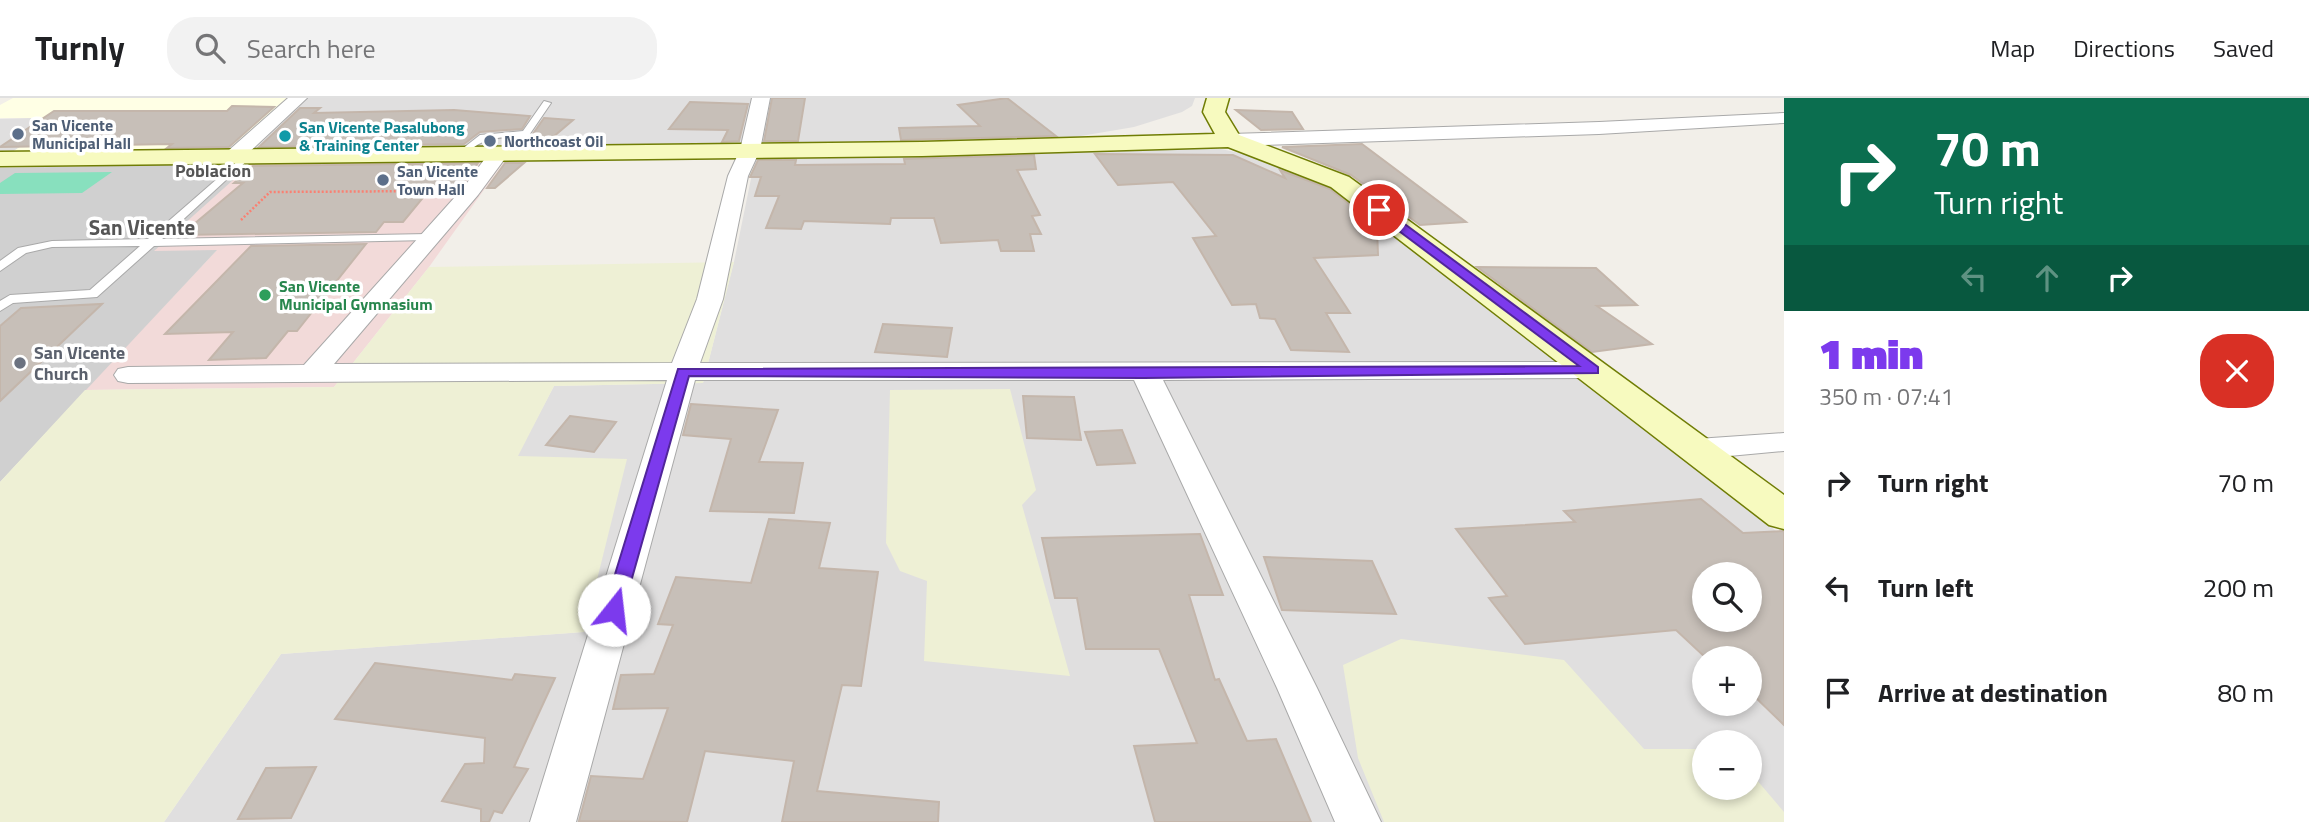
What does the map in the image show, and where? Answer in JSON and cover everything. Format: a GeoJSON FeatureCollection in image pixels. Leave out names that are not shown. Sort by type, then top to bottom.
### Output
{"type":"FeatureCollection","features":[{"type":"Feature","properties":{"kind":"main road"},"geometry":{"type":"LineString","coordinates":[[1140,144],[1216,105],[1230,140]]}},
{"type":"Feature","properties":{"kind":"main road"},"geometry":{"type":"LineString","coordinates":[[0,159],[462,153],[512,147],[903,150],[1230,140],[1280,156],[1340,183],[1784,515]]}},
{"type":"Feature","properties":{"kind":"street"},"geometry":{"type":"LineString","coordinates":[[241,155],[298,98]]}},
{"type":"Feature","properties":{"kind":"street"},"geometry":{"type":"LineString","coordinates":[[552,822],[683,372],[710,299],[738,176],[750,150],[761,98]]}},
{"type":"Feature","properties":{"kind":"street"},"geometry":{"type":"LineString","coordinates":[[1230,140],[1600,128],[1784,118]]}},
{"type":"Feature","properties":{"kind":"street"},"geometry":{"type":"LineString","coordinates":[[313,372],[428,237],[512,147]]}},
{"type":"Feature","properties":{"kind":"street"},"geometry":{"type":"LineString","coordinates":[[128,375],[313,372],[1144,373],[1593,370]]}},
{"type":"Feature","properties":{"kind":"street"},"geometry":{"type":"LineString","coordinates":[[1144,373],[1297,688],[1358,822]]}},
{"type":"Feature","properties":{"kind":"street"},"geometry":{"type":"LineString","coordinates":[[1697,449],[1784,442]]}},
{"type":"Feature","properties":{"kind":"lane"},"geometry":{"type":"LineString","coordinates":[[462,153],[475,139],[482,136],[512,147],[547,103]]}},
{"type":"Feature","properties":{"kind":"lane"},"geometry":{"type":"LineString","coordinates":[[0,307],[10,299],[93,294],[241,155]]}},
{"type":"Feature","properties":{"kind":"lane"},"geometry":{"type":"LineString","coordinates":[[0,267],[22,250],[45,245],[220,239],[428,237]]}},
{"type":"Feature","properties":{"kind":"path"},"geometry":{"type":"LineString","coordinates":[[220,239],[270,192],[471,191]]}},
{"type":"Feature","properties":{"kind":"shaded area"},"geometry":{"type":"Polygon","coordinates":[[[13,98],[288,98],[226,151],[12,152],[66,118],[0,118],[0,105],[13,98]]]}},
{"type":"Feature","properties":{"kind":"shaded area"},"geometry":{"type":"Polygon","coordinates":[[[288,98],[1195,98],[1192,106],[1182,112],[1134,127],[1069,138],[226,151],[288,98]]]}},
{"type":"Feature","properties":{"kind":"shaded area","name":"San Vicente Municipal Hall"},"geometry":{"type":"Polygon","coordinates":[[[67,117],[12,152],[0,152],[0,119],[67,117]]]}},
{"type":"Feature","properties":{"kind":"shaded area"},"geometry":{"type":"Polygon","coordinates":[[[1174,146],[1221,149],[1253,156],[1313,177],[1415,249],[1784,537],[1784,822],[164,822],[281,654],[584,632],[517,456],[554,386],[703,383],[734,262],[755,159],[1174,146]]]}},
{"type":"Feature","properties":{"kind":"shaded area"},"geometry":{"type":"Polygon","coordinates":[[[506,159],[429,267],[334,387],[85,390],[216,251],[153,251],[252,163],[506,159]]]}},
{"type":"Feature","properties":{"kind":"shaded area"},"geometry":{"type":"Polygon","coordinates":[[[252,163],[154,251],[217,250],[0,482],[0,168],[252,163]]]}},
{"type":"Feature","properties":{"kind":"shaded area"},"geometry":{"type":"Polygon","coordinates":[[[734,262],[703,383],[554,386],[518,456],[627,459],[584,632],[281,654],[164,822],[0,822],[0,482],[85,390],[334,387],[429,267],[734,262]]]}},
{"type":"Feature","properties":{"kind":"shaded area"},"geometry":{"type":"Polygon","coordinates":[[[1010,389],[1036,490],[1022,505],[1070,676],[924,661],[927,581],[900,571],[886,543],[890,390],[1010,389]]]}},
{"type":"Feature","properties":{"kind":"shaded area"},"geometry":{"type":"Polygon","coordinates":[[[1401,639],[1564,660],[1644,749],[1692,749],[1692,800],[1762,800],[1762,786],[1784,812],[1784,822],[1384,822],[1358,758],[1343,665],[1401,639]]]}},
{"type":"Feature","properties":{"kind":"green space"},"geometry":{"type":"Polygon","coordinates":[[[112,172],[82,193],[0,194],[0,183],[15,173],[112,172]]]}},
{"type":"Feature","properties":{"kind":"building"},"geometry":{"type":"Polygon","coordinates":[[[772,98],[805,98],[798,141],[764,141],[772,98]]]}},
{"type":"Feature","properties":{"kind":"building"},"geometry":{"type":"Polygon","coordinates":[[[1007,98],[1056,136],[901,140],[899,128],[980,126],[958,105],[1007,98]]]}},
{"type":"Feature","properties":{"kind":"building"},"geometry":{"type":"Polygon","coordinates":[[[690,102],[748,104],[739,141],[722,142],[728,130],[669,129],[690,102]]]}},
{"type":"Feature","properties":{"kind":"building"},"geometry":{"type":"Polygon","coordinates":[[[232,106],[274,107],[229,147],[167,148],[172,144],[0,147],[54,111],[227,111],[232,106]]]}},
{"type":"Feature","properties":{"kind":"building"},"geometry":{"type":"Polygon","coordinates":[[[300,108],[320,108],[314,113],[454,110],[530,116],[522,129],[480,132],[464,144],[259,147],[300,108]]]}},
{"type":"Feature","properties":{"kind":"building"},"geometry":{"type":"Polygon","coordinates":[[[1236,110],[1292,112],[1303,129],[1261,130],[1236,110]]]}},
{"type":"Feature","properties":{"kind":"building"},"geometry":{"type":"Polygon","coordinates":[[[544,118],[573,120],[546,143],[526,144],[544,118]]]}},
{"type":"Feature","properties":{"kind":"building"},"geometry":{"type":"Polygon","coordinates":[[[1362,144],[1466,222],[1420,225],[1351,175],[1282,147],[1362,144]]]}},
{"type":"Feature","properties":{"kind":"building"},"geometry":{"type":"Polygon","coordinates":[[[1095,154],[1233,155],[1285,178],[1280,170],[1330,189],[1380,228],[1377,228],[1378,255],[1314,258],[1350,313],[1326,313],[1349,352],[1291,350],[1275,319],[1260,318],[1256,304],[1232,305],[1193,238],[1216,236],[1173,182],[1118,185],[1095,154]]]}},
{"type":"Feature","properties":{"kind":"building"},"geometry":{"type":"Polygon","coordinates":[[[1034,155],[1036,169],[1017,170],[1040,215],[1032,216],[1041,234],[1030,234],[1034,251],[1001,251],[998,240],[941,243],[934,218],[891,218],[890,224],[804,221],[801,229],[766,228],[779,196],[755,196],[761,177],[750,177],[758,160],[796,160],[795,165],[905,164],[904,159],[1034,155]]]}},
{"type":"Feature","properties":{"kind":"building"},"geometry":{"type":"Polygon","coordinates":[[[478,163],[460,188],[430,189],[403,222],[384,222],[376,232],[181,235],[243,183],[234,183],[253,166],[478,163]]]}},
{"type":"Feature","properties":{"kind":"building"},"geometry":{"type":"Polygon","coordinates":[[[505,163],[524,163],[495,188],[487,188],[505,163]]]}},
{"type":"Feature","properties":{"kind":"building","name":"San Vicente Municipal Gymnasium"},"geometry":{"type":"Polygon","coordinates":[[[366,244],[297,331],[288,331],[266,358],[209,360],[233,332],[165,334],[251,246],[366,244]]]}},
{"type":"Feature","properties":{"kind":"building"},"geometry":{"type":"Polygon","coordinates":[[[1477,267],[1596,268],[1637,305],[1597,306],[1652,344],[1592,352],[1477,267]]]}},
{"type":"Feature","properties":{"kind":"building","name":"San Vicente Church"},"geometry":{"type":"Polygon","coordinates":[[[102,304],[0,401],[0,326],[21,308],[102,304]]]}},
{"type":"Feature","properties":{"kind":"building"},"geometry":{"type":"Polygon","coordinates":[[[883,324],[952,328],[947,357],[875,352],[883,324]]]}},
{"type":"Feature","properties":{"kind":"building"},"geometry":{"type":"Polygon","coordinates":[[[1023,396],[1074,397],[1081,440],[1027,438],[1023,396]]]}},
{"type":"Feature","properties":{"kind":"building"},"geometry":{"type":"Polygon","coordinates":[[[691,404],[778,410],[759,462],[803,463],[794,513],[710,511],[731,439],[683,435],[691,404]]]}},
{"type":"Feature","properties":{"kind":"building"},"geometry":{"type":"Polygon","coordinates":[[[570,416],[616,422],[594,452],[546,445],[570,416]]]}},
{"type":"Feature","properties":{"kind":"building"},"geometry":{"type":"Polygon","coordinates":[[[1122,430],[1135,463],[1097,465],[1085,432],[1122,430]]]}},
{"type":"Feature","properties":{"kind":"building"},"geometry":{"type":"Polygon","coordinates":[[[1701,499],[1743,533],[1784,531],[1784,725],[1762,704],[1762,646],[1693,646],[1676,630],[1525,644],[1489,598],[1507,596],[1456,529],[1575,522],[1564,511],[1701,499]]]}},
{"type":"Feature","properties":{"kind":"building"},"geometry":{"type":"Polygon","coordinates":[[[769,519],[830,523],[819,568],[878,572],[861,686],[842,685],[817,791],[939,802],[938,822],[782,822],[794,761],[705,751],[687,822],[579,821],[591,776],[643,779],[668,708],[613,709],[621,675],[654,674],[673,625],[658,624],[676,577],[751,583],[769,519]]]}},
{"type":"Feature","properties":{"kind":"building"},"geometry":{"type":"Polygon","coordinates":[[[1200,534],[1223,595],[1189,595],[1215,680],[1219,679],[1247,741],[1276,739],[1311,822],[1155,822],[1134,746],[1197,743],[1159,649],[1086,649],[1077,598],[1055,598],[1042,538],[1200,534]]]}},
{"type":"Feature","properties":{"kind":"building"},"geometry":{"type":"Polygon","coordinates":[[[1264,557],[1372,561],[1396,614],[1282,610],[1264,557]]]}},
{"type":"Feature","properties":{"kind":"building"},"geometry":{"type":"Polygon","coordinates":[[[375,663],[512,680],[515,674],[555,678],[514,767],[528,769],[502,813],[494,811],[489,822],[481,822],[481,809],[442,801],[465,764],[484,763],[485,738],[335,719],[375,663]]]}},
{"type":"Feature","properties":{"kind":"building"},"geometry":{"type":"Polygon","coordinates":[[[316,767],[291,818],[238,819],[266,768],[316,767]]]}},
{"type":"Feature","properties":{"kind":"place","name":"San Vicente Municipal Hall"},"geometry":{"type":"Point","coordinates":[18,134]}},
{"type":"Feature","properties":{"kind":"place","name":"San Vicente Pasalubong & Training Center"},"geometry":{"type":"Point","coordinates":[285,136]}},
{"type":"Feature","properties":{"kind":"place","name":"Northcoast Oil"},"geometry":{"type":"Point","coordinates":[490,141]}},
{"type":"Feature","properties":{"kind":"place","name":"San Vicente Town Hall"},"geometry":{"type":"Point","coordinates":[383,180]}},
{"type":"Feature","properties":{"kind":"place","name":"San Vicente Municipal Gymnasium"},"geometry":{"type":"Point","coordinates":[265,295]}},
{"type":"Feature","properties":{"kind":"place","name":"San Vicente Church"},"geometry":{"type":"Point","coordinates":[20,363]}},
{"type":"Feature","properties":{"kind":"district","name":"Poblacion"},"geometry":{"type":"Point","coordinates":[213,171]}},
{"type":"Feature","properties":{"kind":"district","name":"San Vicente"},"geometry":{"type":"Point","coordinates":[142,228]}},
{"type":"Feature","properties":{"kind":"route"},"geometry":{"type":"LineString","coordinates":[[614,610],[683,372],[1593,370],[1379,210]]}}]}
